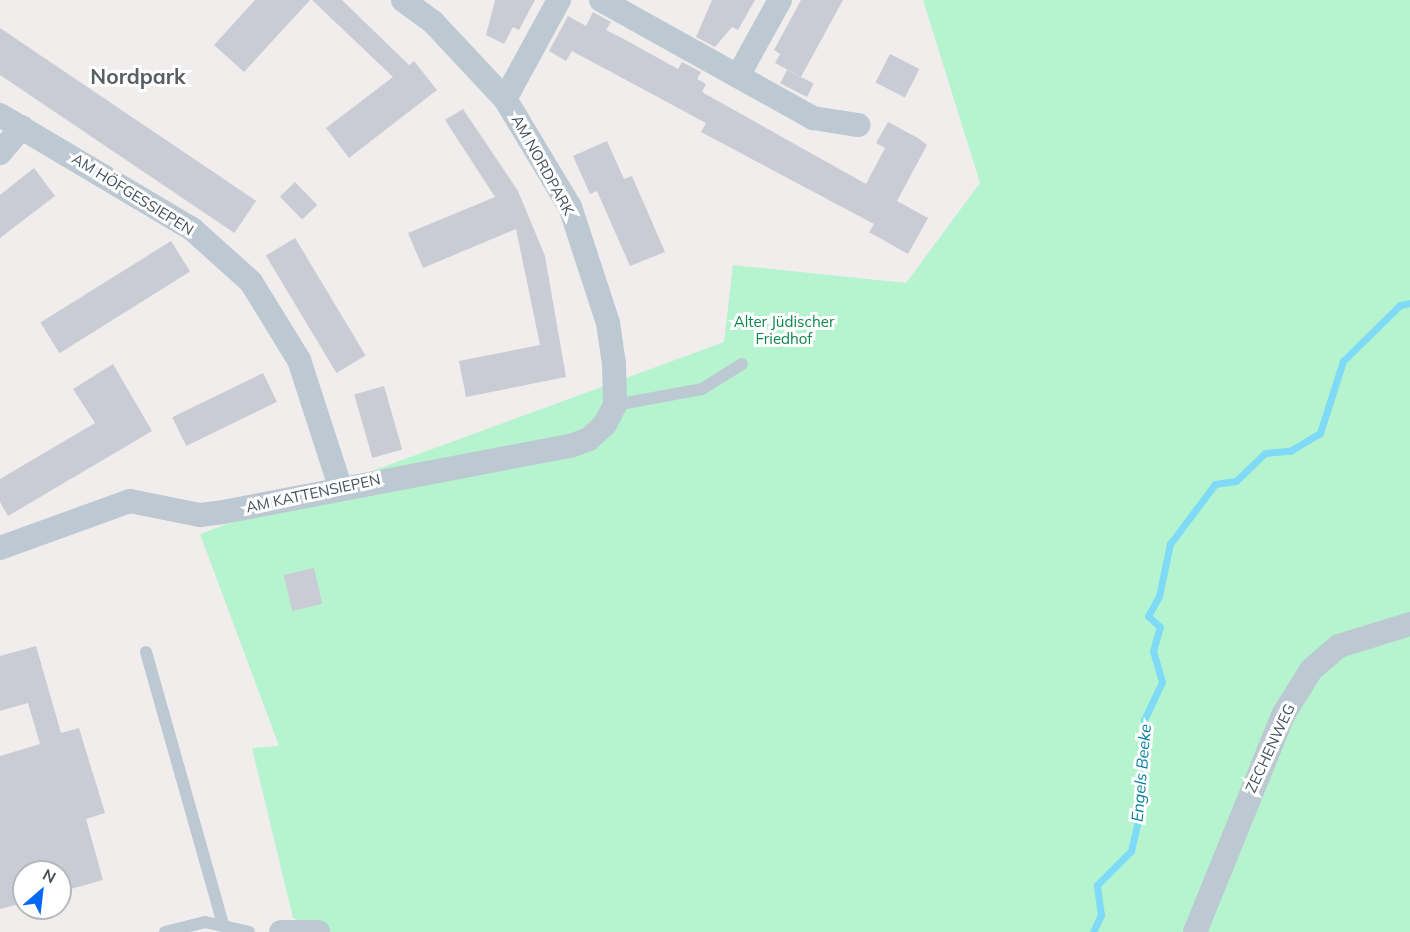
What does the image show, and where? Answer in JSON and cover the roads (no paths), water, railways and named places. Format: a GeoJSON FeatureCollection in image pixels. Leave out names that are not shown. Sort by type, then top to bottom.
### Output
{"type":"FeatureCollection","features":[{"type":"Feature","properties":{"kind":"street","name":"AM NORDPARK"},"geometry":{"type":"LineString","coordinates":[[404,0],[433,22],[505,99],[570,207],[608,323],[615,405]]}},
{"type":"Feature","properties":{"kind":"street"},"geometry":{"type":"LineString","coordinates":[[505,99],[559,0]]}},
{"type":"Feature","properties":{"kind":"street"},"geometry":{"type":"LineString","coordinates":[[601,0],[813,118],[858,125]]}},
{"type":"Feature","properties":{"kind":"street"},"geometry":{"type":"LineString","coordinates":[[738,76],[780,0]]}},
{"type":"Feature","properties":{"kind":"street","name":"AM HÖFGESSIEPEN"},"geometry":{"type":"LineString","coordinates":[[0,115],[192,229],[251,282],[299,360],[340,486]]}},
{"type":"Feature","properties":{"kind":"street"},"geometry":{"type":"LineString","coordinates":[[0,153],[22,127]]}},
{"type":"Feature","properties":{"kind":"street","name":"AM KATTENSIEPEN"},"geometry":{"type":"LineString","coordinates":[[0,548],[130,501],[200,515],[340,486],[570,446],[589,439],[615,405]]}},
{"type":"Feature","properties":{"kind":"street","name":"ZECHENWEG"},"geometry":{"type":"LineString","coordinates":[[1195,932],[1283,714],[1311,670],[1339,646],[1410,624]]}},
{"type":"Feature","properties":{"kind":"street"},"geometry":{"type":"LineString","coordinates":[[281,932],[318,932]]}},
{"type":"Feature","properties":{"kind":"lane"},"geometry":{"type":"LineString","coordinates":[[615,405],[702,389],[742,364]]}},
{"type":"Feature","properties":{"kind":"lane"},"geometry":{"type":"LineString","coordinates":[[146,652],[223,924]]}},
{"type":"Feature","properties":{"kind":"lane"},"geometry":{"type":"LineString","coordinates":[[165,932],[205,922],[223,924],[249,932]]}},
{"type":"Feature","properties":{"kind":"waterway","name":"Engels Beeke"},"geometry":{"type":"LineString","coordinates":[[1093,932],[1101,915],[1097,885],[1131,851],[1140,812],[1144,720],[1162,682],[1153,651],[1160,627],[1148,616],[1159,596],[1170,544],[1215,484],[1236,481],[1265,453],[1290,451],[1320,433],[1343,361],[1400,305],[1410,303]]}},
{"type":"Feature","properties":{"kind":"district","name":"Nordpark"},"geometry":{"type":"Point","coordinates":[138,76]}},
{"type":"Feature","properties":{"kind":"park label","name":"Alter Jüdischer Friedhof"},"geometry":{"type":"Point","coordinates":[784,330]}}]}
